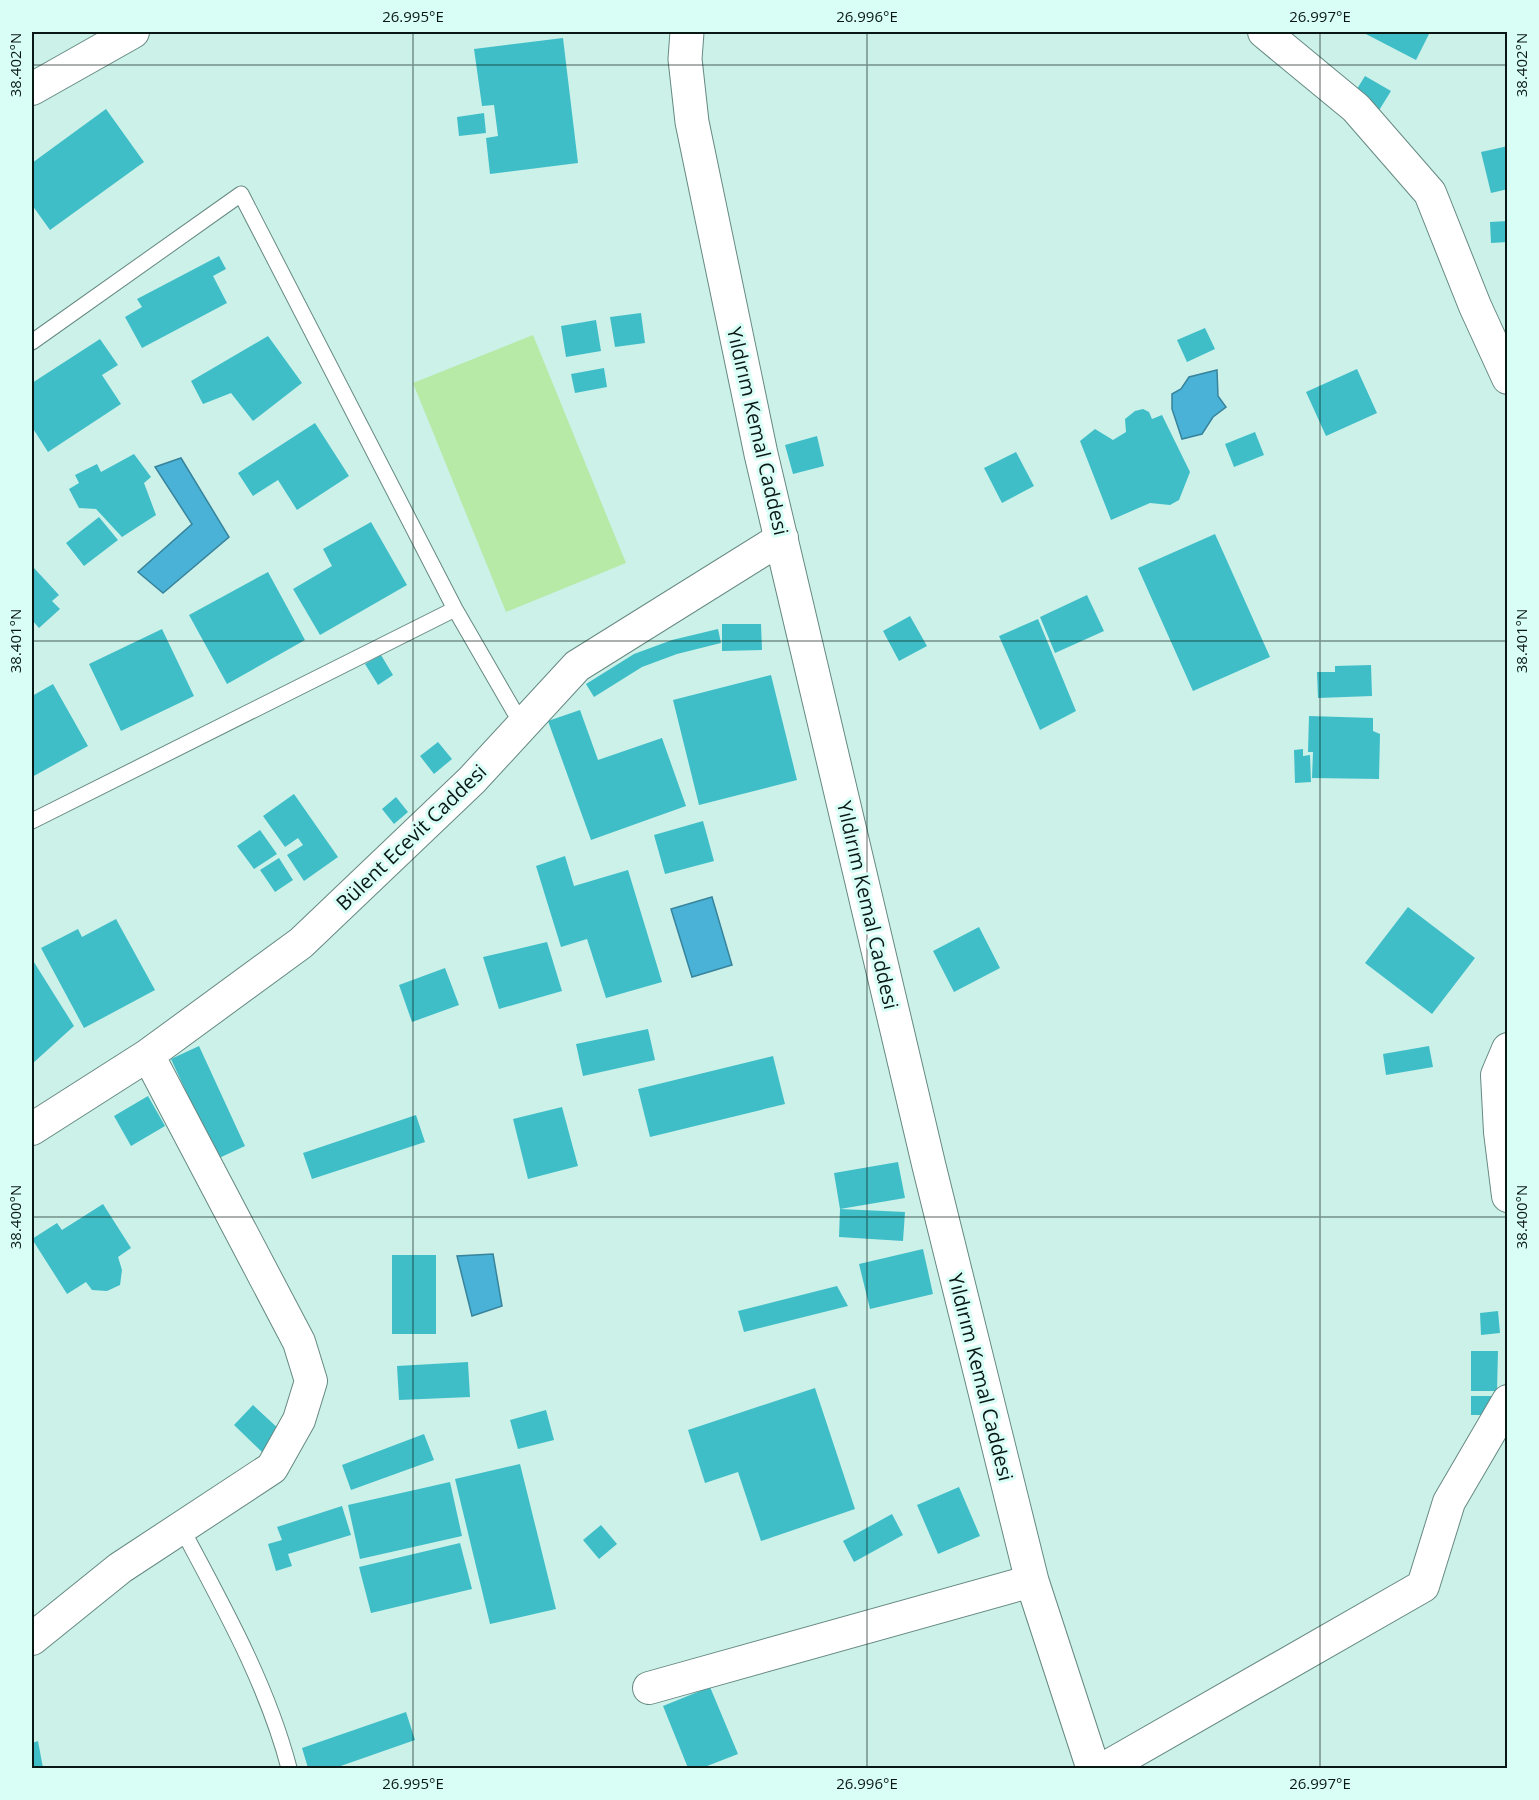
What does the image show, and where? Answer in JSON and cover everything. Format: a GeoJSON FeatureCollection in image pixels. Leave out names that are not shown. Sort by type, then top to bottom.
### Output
{"type":"FeatureCollection","features":[{"type":"Feature","properties":{"kind":"street"},"geometry":{"type":"LineString","coordinates":[[32,89],[133,32]]}},
{"type":"Feature","properties":{"kind":"street","name":"Yıldırım Kemal Caddesi"},"geometry":{"type":"LineString","coordinates":[[687,32],[685,58],[692,122],[761,454],[929,1166],[1032,1581],[1093,1768]]}},
{"type":"Feature","properties":{"kind":"street"},"geometry":{"type":"LineString","coordinates":[[1264,32],[1356,108],[1430,193],[1475,306],[1508,378]]}},
{"type":"Feature","properties":{"kind":"street","name":"Bülent Ecevit Caddesi"},"geometry":{"type":"LineString","coordinates":[[32,1129],[148,1055],[301,944],[472,780],[577,666],[782,538]]}},
{"type":"Feature","properties":{"kind":"street"},"geometry":{"type":"LineString","coordinates":[[1508,1049],[1497,1075],[1500,1132],[1508,1196]]}},
{"type":"Feature","properties":{"kind":"street"},"geometry":{"type":"LineString","coordinates":[[32,1639],[120,1568],[272,1468],[299,1420],[311,1381],[298,1342],[148,1055]]}},
{"type":"Feature","properties":{"kind":"street"},"geometry":{"type":"LineString","coordinates":[[1105,1768],[1423,1586],[1449,1502],[1508,1401]]}},
{"type":"Feature","properties":{"kind":"street"},"geometry":{"type":"LineString","coordinates":[[650,1688],[1032,1581]]}},
{"type":"Feature","properties":{"kind":"lane"},"geometry":{"type":"LineString","coordinates":[[32,342],[241,194],[455,609],[522,725]]}},
{"type":"Feature","properties":{"kind":"lane"},"geometry":{"type":"LineString","coordinates":[[32,820],[455,609]]}},
{"type":"Feature","properties":{"kind":"lane"},"geometry":{"type":"LineString","coordinates":[[182,1529],[228,1616],[277,1723],[289,1768]]}},
{"type":"Feature","properties":{"kind":"green space"},"geometry":{"type":"Polygon","coordinates":[[[533,335],[626,563],[506,612],[413,383],[533,335]]]}},
{"type":"Feature","properties":{"kind":"water"},"geometry":{"type":"Polygon","coordinates":[[[1217,370],[1218,396],[1226,407],[1213,417],[1202,434],[1182,439],[1172,409],[1172,394],[1181,389],[1189,377],[1217,370]]]}},
{"type":"Feature","properties":{"kind":"water"},"geometry":{"type":"Polygon","coordinates":[[[181,458],[229,537],[163,593],[138,572],[192,524],[155,467],[181,458]]]}},
{"type":"Feature","properties":{"kind":"water"},"geometry":{"type":"Polygon","coordinates":[[[712,897],[732,965],[692,977],[671,909],[712,897]]]}},
{"type":"Feature","properties":{"kind":"water"},"geometry":{"type":"Polygon","coordinates":[[[493,1254],[502,1306],[472,1316],[457,1256],[493,1254]]]}},
{"type":"Feature","properties":{"kind":"building"},"geometry":{"type":"Polygon","coordinates":[[[1362,32],[1430,32],[1416,60],[1362,32]]]}},
{"type":"Feature","properties":{"kind":"building"},"geometry":{"type":"Polygon","coordinates":[[[563,38],[578,163],[490,174],[486,138],[498,136],[494,105],[482,106],[474,49],[563,38]]]}},
{"type":"Feature","properties":{"kind":"building"},"geometry":{"type":"Polygon","coordinates":[[[1365,76],[1391,91],[1378,112],[1352,97],[1365,76]]]}},
{"type":"Feature","properties":{"kind":"building"},"geometry":{"type":"Polygon","coordinates":[[[106,109],[144,162],[50,230],[32,205],[32,163],[106,109]]]}},
{"type":"Feature","properties":{"kind":"building"},"geometry":{"type":"Polygon","coordinates":[[[484,113],[486,133],[459,136],[457,117],[484,113]]]}},
{"type":"Feature","properties":{"kind":"building"},"geometry":{"type":"Polygon","coordinates":[[[1508,146],[1508,189],[1491,193],[1481,152],[1508,146]]]}},
{"type":"Feature","properties":{"kind":"building"},"geometry":{"type":"Polygon","coordinates":[[[1508,221],[1508,242],[1491,243],[1490,222],[1508,221]]]}},
{"type":"Feature","properties":{"kind":"building"},"geometry":{"type":"Polygon","coordinates":[[[219,256],[226,269],[213,276],[227,303],[142,348],[125,317],[142,307],[137,299],[219,256]]]}},
{"type":"Feature","properties":{"kind":"building"},"geometry":{"type":"Polygon","coordinates":[[[641,313],[645,343],[615,347],[610,317],[641,313]]]}},
{"type":"Feature","properties":{"kind":"building"},"geometry":{"type":"Polygon","coordinates":[[[596,320],[601,351],[566,357],[561,326],[596,320]]]}},
{"type":"Feature","properties":{"kind":"building"},"geometry":{"type":"Polygon","coordinates":[[[1205,328],[1215,349],[1187,362],[1177,340],[1205,328]]]}},
{"type":"Feature","properties":{"kind":"building"},"geometry":{"type":"Polygon","coordinates":[[[268,336],[302,383],[253,421],[231,393],[203,404],[191,381],[268,336]]]}},
{"type":"Feature","properties":{"kind":"building"},"geometry":{"type":"Polygon","coordinates":[[[100,339],[118,365],[102,375],[121,404],[48,452],[32,427],[32,383],[100,339]]]}},
{"type":"Feature","properties":{"kind":"building"},"geometry":{"type":"Polygon","coordinates":[[[604,368],[607,387],[575,393],[571,374],[604,368]]]}},
{"type":"Feature","properties":{"kind":"building"},"geometry":{"type":"Polygon","coordinates":[[[1357,369],[1377,413],[1326,436],[1306,392],[1357,369]]]}},
{"type":"Feature","properties":{"kind":"building"},"geometry":{"type":"Polygon","coordinates":[[[1143,409],[1149,412],[1152,419],[1162,415],[1190,472],[1179,500],[1170,505],[1150,503],[1111,520],[1080,441],[1095,429],[1113,440],[1126,432],[1125,419],[1135,411],[1143,409]]]}},
{"type":"Feature","properties":{"kind":"building"},"geometry":{"type":"Polygon","coordinates":[[[315,423],[349,476],[297,510],[278,480],[253,496],[238,473],[315,423]]]}},
{"type":"Feature","properties":{"kind":"building"},"geometry":{"type":"Polygon","coordinates":[[[1255,432],[1264,455],[1234,467],[1225,444],[1255,432]]]}},
{"type":"Feature","properties":{"kind":"building"},"geometry":{"type":"Polygon","coordinates":[[[817,436],[824,466],[793,474],[785,445],[817,436]]]}},
{"type":"Feature","properties":{"kind":"building"},"geometry":{"type":"Polygon","coordinates":[[[1016,452],[1034,486],[1002,503],[984,468],[1016,452]]]}},
{"type":"Feature","properties":{"kind":"building"},"geometry":{"type":"Polygon","coordinates":[[[134,454],[151,477],[144,483],[156,515],[122,537],[96,509],[79,508],[69,489],[79,483],[75,475],[97,464],[101,472],[134,454]]]}},
{"type":"Feature","properties":{"kind":"building"},"geometry":{"type":"Polygon","coordinates":[[[99,517],[118,540],[84,566],[66,543],[99,517]]]}},
{"type":"Feature","properties":{"kind":"building"},"geometry":{"type":"Polygon","coordinates":[[[371,522],[407,585],[320,635],[293,589],[332,566],[323,549],[371,522]]]}},
{"type":"Feature","properties":{"kind":"building"},"geometry":{"type":"Polygon","coordinates":[[[1215,534],[1270,657],[1193,691],[1138,568],[1215,534]]]}},
{"type":"Feature","properties":{"kind":"building"},"geometry":{"type":"Polygon","coordinates":[[[34,568],[59,595],[52,601],[60,609],[39,628],[32,620],[32,571],[34,568]]]}},
{"type":"Feature","properties":{"kind":"building"},"geometry":{"type":"Polygon","coordinates":[[[268,572],[305,640],[227,684],[189,615],[268,572]]]}},
{"type":"Feature","properties":{"kind":"building"},"geometry":{"type":"Polygon","coordinates":[[[1087,595],[1104,631],[1055,653],[1040,617],[1087,595]]]}},
{"type":"Feature","properties":{"kind":"building"},"geometry":{"type":"Polygon","coordinates":[[[910,616],[927,646],[899,661],[883,631],[910,616]]]}},
{"type":"Feature","properties":{"kind":"building"},"geometry":{"type":"Polygon","coordinates":[[[1038,619],[1076,711],[1040,730],[999,636],[1038,619]]]}},
{"type":"Feature","properties":{"kind":"building"},"geometry":{"type":"Polygon","coordinates":[[[722,624],[761,624],[762,650],[722,651],[722,624]]]}},
{"type":"Feature","properties":{"kind":"building"},"geometry":{"type":"Polygon","coordinates":[[[162,629],[194,696],[121,731],[89,664],[162,629]]]}},
{"type":"Feature","properties":{"kind":"building"},"geometry":{"type":"Polygon","coordinates":[[[718,629],[721,643],[677,654],[642,667],[594,697],[586,684],[634,654],[672,640],[718,629]]]}},
{"type":"Feature","properties":{"kind":"building"},"geometry":{"type":"Polygon","coordinates":[[[381,655],[393,675],[378,685],[365,664],[381,655]]]}},
{"type":"Feature","properties":{"kind":"building"},"geometry":{"type":"Polygon","coordinates":[[[1371,665],[1372,696],[1318,698],[1317,672],[1335,672],[1335,666],[1371,665]]]}},
{"type":"Feature","properties":{"kind":"building"},"geometry":{"type":"Polygon","coordinates":[[[771,675],[797,780],[699,805],[673,700],[771,675]]]}},
{"type":"Feature","properties":{"kind":"building"},"geometry":{"type":"Polygon","coordinates":[[[53,684],[88,746],[32,777],[32,696],[53,684]]]}},
{"type":"Feature","properties":{"kind":"building"},"geometry":{"type":"Polygon","coordinates":[[[580,710],[598,760],[662,738],[686,806],[591,840],[548,721],[580,710]]]}},
{"type":"Feature","properties":{"kind":"building"},"geometry":{"type":"Polygon","coordinates":[[[1309,716],[1373,718],[1373,731],[1380,734],[1379,779],[1312,778],[1313,752],[1308,752],[1309,716]]]}},
{"type":"Feature","properties":{"kind":"building"},"geometry":{"type":"Polygon","coordinates":[[[438,742],[452,759],[434,774],[420,756],[438,742]]]}},
{"type":"Feature","properties":{"kind":"building"},"geometry":{"type":"Polygon","coordinates":[[[1303,749],[1303,756],[1310,755],[1311,782],[1295,783],[1294,750],[1303,749]]]}},
{"type":"Feature","properties":{"kind":"building"},"geometry":{"type":"Polygon","coordinates":[[[294,794],[338,857],[304,881],[287,855],[303,845],[298,838],[285,847],[263,816],[294,794]]]}},
{"type":"Feature","properties":{"kind":"building"},"geometry":{"type":"Polygon","coordinates":[[[396,797],[408,812],[394,824],[382,809],[396,797]]]}},
{"type":"Feature","properties":{"kind":"building"},"geometry":{"type":"Polygon","coordinates":[[[703,821],[714,861],[665,874],[654,835],[703,821]]]}},
{"type":"Feature","properties":{"kind":"building"},"geometry":{"type":"Polygon","coordinates":[[[260,830],[277,854],[254,869],[237,846],[260,830]]]}},
{"type":"Feature","properties":{"kind":"building"},"geometry":{"type":"Polygon","coordinates":[[[565,856],[574,886],[628,870],[662,982],[606,998],[587,939],[561,947],[536,866],[565,856]]]}},
{"type":"Feature","properties":{"kind":"building"},"geometry":{"type":"Polygon","coordinates":[[[279,858],[293,880],[275,892],[260,870],[279,858]]]}},
{"type":"Feature","properties":{"kind":"building"},"geometry":{"type":"Polygon","coordinates":[[[1408,907],[1475,958],[1432,1014],[1365,963],[1408,907]]]}},
{"type":"Feature","properties":{"kind":"building"},"geometry":{"type":"Polygon","coordinates":[[[116,919],[155,990],[84,1028],[41,948],[78,929],[82,937],[116,919]]]}},
{"type":"Feature","properties":{"kind":"building"},"geometry":{"type":"Polygon","coordinates":[[[979,927],[1000,968],[954,992],[933,951],[979,927]]]}},
{"type":"Feature","properties":{"kind":"building"},"geometry":{"type":"Polygon","coordinates":[[[547,942],[562,991],[499,1009],[483,957],[547,942]]]}},
{"type":"Feature","properties":{"kind":"building"},"geometry":{"type":"Polygon","coordinates":[[[32,959],[74,1026],[32,1064],[32,959]]]}},
{"type":"Feature","properties":{"kind":"building"},"geometry":{"type":"Polygon","coordinates":[[[445,968],[459,1005],[412,1022],[399,985],[445,968]]]}},
{"type":"Feature","properties":{"kind":"building"},"geometry":{"type":"Polygon","coordinates":[[[648,1029],[655,1060],[583,1076],[576,1044],[648,1029]]]}},
{"type":"Feature","properties":{"kind":"building"},"geometry":{"type":"Polygon","coordinates":[[[199,1046],[245,1146],[217,1159],[171,1059],[199,1046]]]}},
{"type":"Feature","properties":{"kind":"building"},"geometry":{"type":"Polygon","coordinates":[[[1429,1046],[1433,1067],[1386,1075],[1383,1054],[1429,1046]]]}},
{"type":"Feature","properties":{"kind":"building"},"geometry":{"type":"Polygon","coordinates":[[[773,1056],[785,1104],[650,1137],[638,1089],[773,1056]]]}},
{"type":"Feature","properties":{"kind":"building"},"geometry":{"type":"Polygon","coordinates":[[[148,1096],[165,1126],[131,1146],[114,1116],[148,1096]]]}},
{"type":"Feature","properties":{"kind":"building"},"geometry":{"type":"Polygon","coordinates":[[[562,1107],[578,1166],[528,1179],[513,1119],[562,1107]]]}},
{"type":"Feature","properties":{"kind":"building"},"geometry":{"type":"Polygon","coordinates":[[[416,1115],[425,1142],[312,1179],[303,1153],[416,1115]]]}},
{"type":"Feature","properties":{"kind":"building"},"geometry":{"type":"Polygon","coordinates":[[[898,1162],[905,1198],[840,1209],[834,1173],[898,1162]]]}},
{"type":"Feature","properties":{"kind":"building"},"geometry":{"type":"Polygon","coordinates":[[[103,1204],[131,1248],[118,1257],[122,1270],[120,1285],[107,1291],[92,1290],[86,1282],[67,1294],[32,1239],[57,1223],[62,1230],[103,1204]]]}},
{"type":"Feature","properties":{"kind":"building"},"geometry":{"type":"Polygon","coordinates":[[[840,1209],[905,1212],[903,1241],[839,1237],[840,1209]]]}},
{"type":"Feature","properties":{"kind":"building"},"geometry":{"type":"Polygon","coordinates":[[[923,1249],[933,1294],[870,1309],[859,1264],[923,1249]]]}},
{"type":"Feature","properties":{"kind":"building"},"geometry":{"type":"Polygon","coordinates":[[[392,1255],[436,1255],[436,1334],[392,1334],[392,1255]]]}},
{"type":"Feature","properties":{"kind":"building"},"geometry":{"type":"Polygon","coordinates":[[[837,1286],[848,1306],[744,1332],[738,1311],[837,1286]]]}},
{"type":"Feature","properties":{"kind":"building"},"geometry":{"type":"Polygon","coordinates":[[[1498,1311],[1500,1333],[1481,1335],[1480,1313],[1498,1311]]]}},
{"type":"Feature","properties":{"kind":"building"},"geometry":{"type":"Polygon","coordinates":[[[1471,1351],[1498,1351],[1497,1391],[1471,1391],[1471,1351]]]}},
{"type":"Feature","properties":{"kind":"building"},"geometry":{"type":"Polygon","coordinates":[[[468,1362],[470,1397],[399,1400],[397,1366],[468,1362]]]}},
{"type":"Feature","properties":{"kind":"building"},"geometry":{"type":"Polygon","coordinates":[[[815,1388],[855,1509],[761,1541],[738,1472],[705,1483],[688,1430],[815,1388]]]}},
{"type":"Feature","properties":{"kind":"building"},"geometry":{"type":"Polygon","coordinates":[[[1471,1396],[1492,1396],[1492,1415],[1471,1415],[1471,1396]]]}},
{"type":"Feature","properties":{"kind":"building"},"geometry":{"type":"Polygon","coordinates":[[[253,1405],[281,1431],[262,1452],[234,1425],[253,1405]]]}},
{"type":"Feature","properties":{"kind":"building"},"geometry":{"type":"Polygon","coordinates":[[[546,1410],[554,1440],[518,1449],[510,1420],[546,1410]]]}},
{"type":"Feature","properties":{"kind":"building"},"geometry":{"type":"Polygon","coordinates":[[[424,1434],[434,1460],[351,1490],[342,1465],[424,1434]]]}},
{"type":"Feature","properties":{"kind":"building"},"geometry":{"type":"Polygon","coordinates":[[[520,1464],[556,1609],[490,1624],[455,1479],[520,1464]]]}},
{"type":"Feature","properties":{"kind":"building"},"geometry":{"type":"Polygon","coordinates":[[[450,1482],[462,1536],[360,1559],[348,1505],[450,1482]]]}},
{"type":"Feature","properties":{"kind":"building"},"geometry":{"type":"Polygon","coordinates":[[[959,1487],[980,1536],[938,1554],[917,1505],[959,1487]]]}},
{"type":"Feature","properties":{"kind":"building"},"geometry":{"type":"Polygon","coordinates":[[[342,1506],[351,1535],[288,1554],[292,1566],[276,1571],[268,1544],[282,1540],[277,1527],[342,1506]]]}},
{"type":"Feature","properties":{"kind":"building"},"geometry":{"type":"Polygon","coordinates":[[[892,1514],[903,1535],[854,1562],[843,1541],[892,1514]]]}},
{"type":"Feature","properties":{"kind":"building"},"geometry":{"type":"Polygon","coordinates":[[[601,1525],[617,1544],[599,1559],[583,1540],[601,1525]]]}},
{"type":"Feature","properties":{"kind":"building"},"geometry":{"type":"Polygon","coordinates":[[[460,1543],[472,1589],[371,1613],[359,1567],[460,1543]]]}},
{"type":"Feature","properties":{"kind":"building"},"geometry":{"type":"Polygon","coordinates":[[[710,1687],[738,1754],[702,1768],[688,1768],[663,1706],[710,1687]]]}},
{"type":"Feature","properties":{"kind":"building"},"geometry":{"type":"Polygon","coordinates":[[[406,1712],[415,1740],[335,1768],[308,1768],[302,1748],[406,1712]]]}},
{"type":"Feature","properties":{"kind":"building"},"geometry":{"type":"Polygon","coordinates":[[[38,1741],[43,1768],[32,1768],[32,1743],[38,1741]]]}}]}
